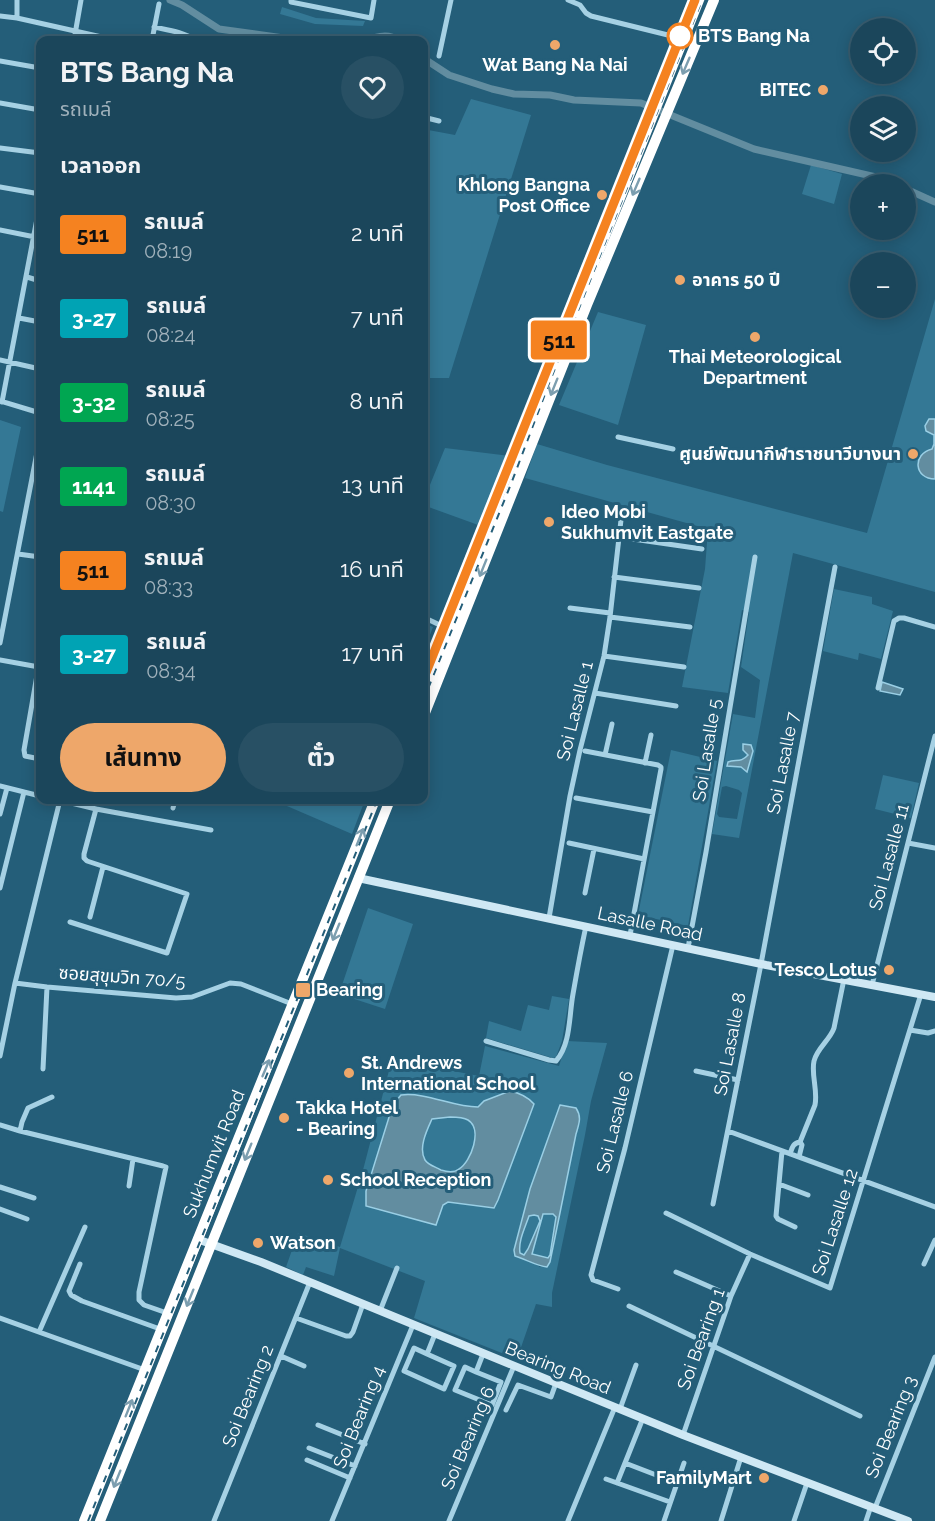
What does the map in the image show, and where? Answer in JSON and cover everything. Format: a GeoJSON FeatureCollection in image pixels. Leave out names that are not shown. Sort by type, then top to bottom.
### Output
{"type":"FeatureCollection","features":[{"type":"Feature","properties":{"kind":"highway"},"geometry":{"type":"LineString","coordinates":[[428,667],[695,0]]}},
{"type":"Feature","properties":{"kind":"highway"},"geometry":{"type":"LineString","coordinates":[[428,706],[587,305],[714,0]]}},
{"type":"Feature","properties":{"kind":"highway","name":"Sukhumvit Road"},"geometry":{"type":"LineString","coordinates":[[84,1521],[373,804]]}},
{"type":"Feature","properties":{"kind":"highway","name":"Sukhumvit Road"},"geometry":{"type":"LineString","coordinates":[[100,1521],[388,804]]}},
{"type":"Feature","properties":{"kind":"highway"},"geometry":{"type":"LineString","coordinates":[[345,874],[358,878]]}},
{"type":"Feature","properties":{"kind":"main road","name":"Lasalle Road"},"geometry":{"type":"LineString","coordinates":[[358,878],[673,945],[935,997]]}},
{"type":"Feature","properties":{"kind":"main road","name":"Bearing Road"},"geometry":{"type":"LineString","coordinates":[[197,1239],[310,1282],[682,1434],[908,1521]]}},
{"type":"Feature","properties":{"kind":"street"},"geometry":{"type":"LineString","coordinates":[[17,0],[17,18]]}},
{"type":"Feature","properties":{"kind":"street"},"geometry":{"type":"LineString","coordinates":[[75,36],[81,0]]}},
{"type":"Feature","properties":{"kind":"street"},"geometry":{"type":"LineString","coordinates":[[291,0],[291,2],[370,18],[374,0]]}},
{"type":"Feature","properties":{"kind":"street"},"geometry":{"type":"LineString","coordinates":[[439,56],[451,0]]}},
{"type":"Feature","properties":{"kind":"street"},"geometry":{"type":"LineString","coordinates":[[568,0],[580,5],[591,16],[680,38]]}},
{"type":"Feature","properties":{"kind":"street"},"geometry":{"type":"LineString","coordinates":[[153,36],[159,4]]}},
{"type":"Feature","properties":{"kind":"street"},"geometry":{"type":"LineString","coordinates":[[0,16],[96,36]]}},
{"type":"Feature","properties":{"kind":"street"},"geometry":{"type":"LineString","coordinates":[[154,27],[188,36]]}},
{"type":"Feature","properties":{"kind":"street"},"geometry":{"type":"LineString","coordinates":[[0,61],[36,67]]}},
{"type":"Feature","properties":{"kind":"street"},"geometry":{"type":"LineString","coordinates":[[0,103],[36,110]]}},
{"type":"Feature","properties":{"kind":"street"},"geometry":{"type":"LineString","coordinates":[[428,118],[439,121]]}},
{"type":"Feature","properties":{"kind":"street"},"geometry":{"type":"LineString","coordinates":[[0,148],[36,152]]}},
{"type":"Feature","properties":{"kind":"street"},"geometry":{"type":"LineString","coordinates":[[0,187],[36,193]]}},
{"type":"Feature","properties":{"kind":"street"},"geometry":{"type":"LineString","coordinates":[[36,229],[1,402],[36,412]]}},
{"type":"Feature","properties":{"kind":"street"},"geometry":{"type":"LineString","coordinates":[[0,230],[34,237]]}},
{"type":"Feature","properties":{"kind":"street"},"geometry":{"type":"LineString","coordinates":[[27,277],[36,280]]}},
{"type":"Feature","properties":{"kind":"street"},"geometry":{"type":"LineString","coordinates":[[19,318],[36,321]]}},
{"type":"Feature","properties":{"kind":"street"},"geometry":{"type":"LineString","coordinates":[[0,360],[36,368]]}},
{"type":"Feature","properties":{"kind":"street"},"geometry":{"type":"LineString","coordinates":[[618,437],[673,449]]}},
{"type":"Feature","properties":{"kind":"street"},"geometry":{"type":"LineString","coordinates":[[0,643],[36,458]]}},
{"type":"Feature","properties":{"kind":"street","name":"Soi Lasalle 1"},"geometry":{"type":"LineString","coordinates":[[549,918],[570,796],[604,656],[622,511]]}},
{"type":"Feature","properties":{"kind":"street"},"geometry":{"type":"LineString","coordinates":[[619,537],[702,549]]}},
{"type":"Feature","properties":{"kind":"street"},"geometry":{"type":"LineString","coordinates":[[18,554],[36,556]]}},
{"type":"Feature","properties":{"kind":"street","name":"Soi Lasalle 5"},"geometry":{"type":"LineString","coordinates":[[688,948],[754,557]]}},
{"type":"Feature","properties":{"kind":"street","name":"Soi Lasalle 7"},"geometry":{"type":"LineString","coordinates":[[761,963],[835,567]]}},
{"type":"Feature","properties":{"kind":"street"},"geometry":{"type":"LineString","coordinates":[[614,577],[699,588]]}},
{"type":"Feature","properties":{"kind":"street"},"geometry":{"type":"LineString","coordinates":[[570,608],[690,627]]}},
{"type":"Feature","properties":{"kind":"street"},"geometry":{"type":"LineString","coordinates":[[878,688],[894,621],[899,618],[909,619],[935,627]]}},
{"type":"Feature","properties":{"kind":"street"},"geometry":{"type":"LineString","coordinates":[[428,619],[458,632]]}},
{"type":"Feature","properties":{"kind":"street"},"geometry":{"type":"LineString","coordinates":[[604,656],[684,667]]}},
{"type":"Feature","properties":{"kind":"street"},"geometry":{"type":"LineString","coordinates":[[0,660],[36,666]]}},
{"type":"Feature","properties":{"kind":"street"},"geometry":{"type":"LineString","coordinates":[[36,684],[24,750],[25,756],[36,758]]}},
{"type":"Feature","properties":{"kind":"street"},"geometry":{"type":"LineString","coordinates":[[595,693],[676,706]]}},
{"type":"Feature","properties":{"kind":"street"},"geometry":{"type":"LineString","coordinates":[[605,754],[612,724]]}},
{"type":"Feature","properties":{"kind":"street"},"geometry":{"type":"LineString","coordinates":[[645,763],[651,735]]}},
{"type":"Feature","properties":{"kind":"street","name":"Soi Lasalle 11"},"geometry":{"type":"LineString","coordinates":[[872,985],[935,736]]}},
{"type":"Feature","properties":{"kind":"street"},"geometry":{"type":"LineString","coordinates":[[585,751],[661,767],[630,935]]}},
{"type":"Feature","properties":{"kind":"street"},"geometry":{"type":"LineString","coordinates":[[0,786],[36,794]]}},
{"type":"Feature","properties":{"kind":"street"},"geometry":{"type":"LineString","coordinates":[[0,814],[7,788]]}},
{"type":"Feature","properties":{"kind":"street"},"geometry":{"type":"LineString","coordinates":[[0,888],[24,792]]}},
{"type":"Feature","properties":{"kind":"street"},"geometry":{"type":"LineString","coordinates":[[576,798],[653,812]]}},
{"type":"Feature","properties":{"kind":"street"},"geometry":{"type":"LineString","coordinates":[[0,1056],[15,982],[58,804]]}},
{"type":"Feature","properties":{"kind":"street"},"geometry":{"type":"LineString","coordinates":[[75,804],[211,830]]}},
{"type":"Feature","properties":{"kind":"street"},"geometry":{"type":"LineString","coordinates":[[173,808],[174,804]]}},
{"type":"Feature","properties":{"kind":"street"},"geometry":{"type":"LineString","coordinates":[[70,922],[167,953],[187,894],[87,861],[84,858],[96,809]]}},
{"type":"Feature","properties":{"kind":"street"},"geometry":{"type":"LineString","coordinates":[[569,843],[644,859]]}},
{"type":"Feature","properties":{"kind":"street"},"geometry":{"type":"LineString","coordinates":[[908,843],[935,848]]}},
{"type":"Feature","properties":{"kind":"street"},"geometry":{"type":"LineString","coordinates":[[585,893],[594,849]]}},
{"type":"Feature","properties":{"kind":"street"},"geometry":{"type":"LineString","coordinates":[[90,917],[104,867]]}},
{"type":"Feature","properties":{"kind":"street"},"geometry":{"type":"LineString","coordinates":[[486,1041],[549,1060],[556,1061],[559,1058],[565,1043],[586,926]]}},
{"type":"Feature","properties":{"kind":"street","name":"Soi Lasalle 6"},"geometry":{"type":"LineString","coordinates":[[618,1289],[593,1280],[591,1275],[625,1148],[673,945]]}},
{"type":"Feature","properties":{"kind":"street","name":"Soi Lasalle 8"},"geometry":{"type":"LineString","coordinates":[[713,1204],[761,963]]}},
{"type":"Feature","properties":{"kind":"street"},"geometry":{"type":"LineString","coordinates":[[799,1157],[802,1149],[800,1142],[815,1105],[814,1060],[832,1035],[844,980]]}},
{"type":"Feature","properties":{"kind":"street","name":"ซอยสุขุมวิท 70/5"},"geometry":{"type":"LineString","coordinates":[[15,982],[47,987],[186,998],[235,983],[292,1004]]}},
{"type":"Feature","properties":{"kind":"street"},"geometry":{"type":"LineString","coordinates":[[44,1069],[47,987]]}},
{"type":"Feature","properties":{"kind":"street","name":"Soi Lasalle 12"},"geometry":{"type":"LineString","coordinates":[[666,1213],[750,1254],[830,1288],[921,994]]}},
{"type":"Feature","properties":{"kind":"street"},"geometry":{"type":"LineString","coordinates":[[910,1030],[928,1033],[935,1031]]}},
{"type":"Feature","properties":{"kind":"street"},"geometry":{"type":"LineString","coordinates":[[696,1071],[738,1080]]}},
{"type":"Feature","properties":{"kind":"street"},"geometry":{"type":"LineString","coordinates":[[20,1131],[28,1108],[52,1096]]}},
{"type":"Feature","properties":{"kind":"street"},"geometry":{"type":"LineString","coordinates":[[0,1125],[166,1167],[139,1300],[144,1305],[167,1313]]}},
{"type":"Feature","properties":{"kind":"street"},"geometry":{"type":"LineString","coordinates":[[728,1131],[935,1207]]}},
{"type":"Feature","properties":{"kind":"street"},"geometry":{"type":"LineString","coordinates":[[790,1154],[793,1145],[800,1142]]}},
{"type":"Feature","properties":{"kind":"street"},"geometry":{"type":"LineString","coordinates":[[782,1151],[776,1216],[777,1219],[795,1227]]}},
{"type":"Feature","properties":{"kind":"street"},"geometry":{"type":"LineString","coordinates":[[129,1186],[134,1159]]}},
{"type":"Feature","properties":{"kind":"street"},"geometry":{"type":"LineString","coordinates":[[779,1184],[808,1195]]}},
{"type":"Feature","properties":{"kind":"street"},"geometry":{"type":"LineString","coordinates":[[0,1187],[34,1198]]}},
{"type":"Feature","properties":{"kind":"street"},"geometry":{"type":"LineString","coordinates":[[0,1209],[27,1219]]}},
{"type":"Feature","properties":{"kind":"street"},"geometry":{"type":"LineString","coordinates":[[39,1332],[85,1227]]}},
{"type":"Feature","properties":{"kind":"street"},"geometry":{"type":"LineString","coordinates":[[924,1264],[935,1240]]}},
{"type":"Feature","properties":{"kind":"street","name":"Soi Bearing 1"},"geometry":{"type":"LineString","coordinates":[[682,1434],[731,1296],[750,1254]]}},
{"type":"Feature","properties":{"kind":"street"},"geometry":{"type":"LineString","coordinates":[[81,1264],[69,1291],[71,1295],[160,1329]]}},
{"type":"Feature","properties":{"kind":"street"},"geometry":{"type":"LineString","coordinates":[[380,1311],[397,1268]]}},
{"type":"Feature","properties":{"kind":"street"},"geometry":{"type":"LineString","coordinates":[[676,1272],[731,1296]]}},
{"type":"Feature","properties":{"kind":"street","name":"Soi Bearing 2"},"geometry":{"type":"LineString","coordinates":[[214,1521],[310,1282]]}},
{"type":"Feature","properties":{"kind":"street"},"geometry":{"type":"LineString","coordinates":[[296,1318],[350,1336],[363,1304]]}},
{"type":"Feature","properties":{"kind":"street"},"geometry":{"type":"LineString","coordinates":[[629,1306],[860,1416]]}},
{"type":"Feature","properties":{"kind":"street"},"geometry":{"type":"LineString","coordinates":[[0,1318],[145,1370]]}},
{"type":"Feature","properties":{"kind":"street","name":"Soi Bearing 4"},"geometry":{"type":"LineString","coordinates":[[332,1521],[413,1325]]}},
{"type":"Feature","properties":{"kind":"street"},"geometry":{"type":"LineString","coordinates":[[427,1354],[435,1334]]}},
{"type":"Feature","properties":{"kind":"street"},"geometry":{"type":"LineString","coordinates":[[414,1348],[427,1354],[454,1366],[444,1389],[404,1371],[414,1348]]}},
{"type":"Feature","properties":{"kind":"street"},"geometry":{"type":"LineString","coordinates":[[476,1372],[483,1354]]}},
{"type":"Feature","properties":{"kind":"street"},"geometry":{"type":"LineString","coordinates":[[281,1356],[304,1366]]}},
{"type":"Feature","properties":{"kind":"street","name":"Soi Bearing 3"},"geometry":{"type":"LineString","coordinates":[[866,1521],[935,1357]]}},
{"type":"Feature","properties":{"kind":"street"},"geometry":{"type":"LineString","coordinates":[[568,1521],[636,1365]]}},
{"type":"Feature","properties":{"kind":"street","name":"Soi Bearing 6"},"geometry":{"type":"LineString","coordinates":[[449,1521],[514,1366]]}},
{"type":"Feature","properties":{"kind":"street"},"geometry":{"type":"LineString","coordinates":[[465,1367],[476,1372],[501,1382],[492,1405],[455,1390],[465,1367]]}},
{"type":"Feature","properties":{"kind":"street"},"geometry":{"type":"LineString","coordinates":[[506,1410],[518,1384],[551,1397],[556,1383]]}},
{"type":"Feature","properties":{"kind":"street"},"geometry":{"type":"LineString","coordinates":[[617,1483],[643,1418]]}},
{"type":"Feature","properties":{"kind":"street"},"geometry":{"type":"LineString","coordinates":[[318,1425],[365,1444]]}},
{"type":"Feature","properties":{"kind":"street"},"geometry":{"type":"LineString","coordinates":[[309,1448],[355,1466]]}},
{"type":"Feature","properties":{"kind":"street"},"geometry":{"type":"LineString","coordinates":[[721,1521],[741,1457]]}},
{"type":"Feature","properties":{"kind":"street"},"geometry":{"type":"LineString","coordinates":[[307,1460],[350,1478]]}},
{"type":"Feature","properties":{"kind":"street"},"geometry":{"type":"LineString","coordinates":[[664,1521],[684,1463]]}},
{"type":"Feature","properties":{"kind":"street"},"geometry":{"type":"LineString","coordinates":[[625,1464],[677,1483]]}},
{"type":"Feature","properties":{"kind":"street"},"geometry":{"type":"LineString","coordinates":[[606,1479],[670,1502]]}},
{"type":"Feature","properties":{"kind":"street"},"geometry":{"type":"LineString","coordinates":[[794,1521],[807,1483]]}},
{"type":"Feature","properties":{"kind":"shaded area"},"geometry":{"type":"Polygon","coordinates":[[[282,7],[316,18],[365,21],[363,26],[315,24],[280,14],[282,7]]]}},
{"type":"Feature","properties":{"kind":"shaded area"},"geometry":{"type":"Polygon","coordinates":[[[471,99],[531,115],[449,378],[428,378],[428,130],[455,135],[471,99]]]}},
{"type":"Feature","properties":{"kind":"shaded area"},"geometry":{"type":"Polygon","coordinates":[[[811,165],[842,174],[834,204],[802,194],[811,165]]]}},
{"type":"Feature","properties":{"kind":"shaded area","name":"ศูนย์พัฒนากีฬาราชนาวีบางนา"},"geometry":{"type":"Polygon","coordinates":[[[935,299],[935,592],[793,553],[739,838],[712,834],[733,714],[755,718],[760,680],[741,667],[749,612],[742,610],[728,693],[682,687],[705,569],[708,529],[525,478],[537,444],[607,465],[867,533],[935,299]],[[751,745],[745,759],[733,760],[728,762],[727,766],[741,767],[747,771],[753,751],[751,745]],[[726,786],[722,787],[717,814],[719,817],[737,819],[742,793],[726,786]]]}},
{"type":"Feature","properties":{"kind":"shaded area"},"geometry":{"type":"Polygon","coordinates":[[[598,312],[646,325],[618,425],[559,405],[598,312]]]}},
{"type":"Feature","properties":{"kind":"shaded area"},"geometry":{"type":"Polygon","coordinates":[[[929,419],[935,419],[935,479],[923,475],[918,466],[921,456],[932,449],[934,444],[934,435],[926,431],[925,426],[929,419]]]}},
{"type":"Feature","properties":{"kind":"shaded area"},"geometry":{"type":"Polygon","coordinates":[[[0,420],[21,427],[3,512],[0,511],[0,420]]]}},
{"type":"Feature","properties":{"kind":"shaded area"},"geometry":{"type":"Polygon","coordinates":[[[445,448],[510,456],[481,526],[428,507],[428,490],[445,448]]]}},
{"type":"Feature","properties":{"kind":"shaded area"},"geometry":{"type":"Polygon","coordinates":[[[834,589],[872,597],[872,604],[893,611],[881,659],[859,653],[858,660],[823,651],[834,589]]]}},
{"type":"Feature","properties":{"kind":"shaded area"},"geometry":{"type":"Polygon","coordinates":[[[428,625],[433,627],[428,640],[428,625]]]}},
{"type":"Feature","properties":{"kind":"shaded area"},"geometry":{"type":"Polygon","coordinates":[[[882,682],[903,689],[900,695],[880,691],[882,682]]]}},
{"type":"Feature","properties":{"kind":"shaded area"},"geometry":{"type":"Polygon","coordinates":[[[743,744],[751,745],[753,751],[747,772],[741,767],[727,766],[728,762],[741,760],[748,755],[743,750],[743,744]]]}},
{"type":"Feature","properties":{"kind":"shaded area"},"geometry":{"type":"Polygon","coordinates":[[[671,750],[717,761],[688,926],[638,915],[671,750]]]}},
{"type":"Feature","properties":{"kind":"shaded area"},"geometry":{"type":"Polygon","coordinates":[[[883,775],[919,783],[911,818],[875,809],[883,775]]]}},
{"type":"Feature","properties":{"kind":"shaded area"},"geometry":{"type":"Polygon","coordinates":[[[282,804],[363,804],[352,834],[282,804]]]}},
{"type":"Feature","properties":{"kind":"shaded area"},"geometry":{"type":"Polygon","coordinates":[[[368,908],[413,924],[385,1009],[339,994],[368,908]]]}},
{"type":"Feature","properties":{"kind":"shaded area"},"geometry":{"type":"Polygon","coordinates":[[[552,996],[569,999],[562,1041],[556,1057],[486,1038],[489,1021],[521,1031],[528,1005],[549,1010],[552,996]]]}},
{"type":"Feature","properties":{"kind":"shaded area"},"geometry":{"type":"Polygon","coordinates":[[[567,1041],[607,1043],[591,1101],[552,1293],[552,1307],[536,1304],[517,1359],[414,1318],[425,1281],[340,1248],[334,1276],[306,1267],[303,1275],[286,1267],[298,1233],[340,1247],[392,1059],[479,1076],[485,1046],[559,1066],[567,1041]],[[510,1091],[484,1101],[478,1107],[406,1095],[372,1170],[366,1191],[443,1205],[448,1202],[494,1208],[534,1104],[510,1091]],[[560,1105],[530,1189],[514,1250],[516,1256],[540,1267],[550,1262],[580,1122],[560,1105]]]}},
{"type":"Feature","properties":{"kind":"shaded area"},"geometry":{"type":"Polygon","coordinates":[[[510,1091],[523,1095],[534,1104],[494,1208],[448,1202],[443,1205],[436,1225],[366,1206],[366,1191],[390,1114],[401,1095],[420,1096],[478,1107],[484,1101],[510,1091]],[[452,1117],[432,1119],[422,1150],[426,1162],[448,1172],[457,1170],[468,1160],[475,1138],[475,1130],[468,1120],[452,1117]]]}},
{"type":"Feature","properties":{"kind":"shaded area"},"geometry":{"type":"Polygon","coordinates":[[[560,1105],[576,1108],[579,1114],[579,1124],[550,1262],[547,1267],[515,1256],[514,1250],[530,1189],[560,1105]],[[543,1214],[532,1254],[548,1258],[556,1217],[553,1214],[543,1214]],[[529,1216],[521,1239],[520,1253],[524,1255],[540,1221],[538,1216],[529,1216]]]}},
{"type":"Feature","properties":{"kind":"shaded area"},"geometry":{"type":"Polygon","coordinates":[[[450,1117],[468,1120],[475,1130],[475,1138],[468,1160],[459,1169],[450,1172],[428,1163],[422,1150],[426,1133],[433,1119],[450,1117]]]}},
{"type":"Feature","properties":{"kind":"shaded area"},"geometry":{"type":"Polygon","coordinates":[[[543,1214],[553,1214],[556,1217],[548,1259],[532,1254],[543,1214]]]}},
{"type":"Feature","properties":{"kind":"shaded area"},"geometry":{"type":"Polygon","coordinates":[[[529,1216],[539,1216],[540,1221],[524,1255],[519,1253],[521,1239],[529,1216]]]}},
{"type":"Feature","properties":{"kind":"waterway"},"geometry":{"type":"LineString","coordinates":[[170,0],[182,5],[219,29],[269,36]]}},
{"type":"Feature","properties":{"kind":"waterway"},"geometry":{"type":"LineString","coordinates":[[428,61],[449,75],[514,94],[641,103],[754,149],[863,174]]}},
{"type":"Feature","properties":{"kind":"waterway"},"geometry":{"type":"LineString","coordinates":[[916,193],[935,202]]}},
{"type":"Feature","properties":{"kind":"railway"},"geometry":{"type":"LineString","coordinates":[[428,689],[702,0]]}},
{"type":"Feature","properties":{"kind":"railway"},"geometry":{"type":"LineString","coordinates":[[88,1521],[375,804]]}},
{"type":"Feature","properties":{"kind":"bus line","name":"511"},"geometry":{"type":"LineString","coordinates":[[428,668],[695,0]]}},
{"type":"Feature","properties":{"kind":"place","name":"BTS Bang Na"},"geometry":{"type":"Point","coordinates":[680,36]}},
{"type":"Feature","properties":{"kind":"place","name":"Wat Bang Na Nai"},"geometry":{"type":"Point","coordinates":[555,45]}},
{"type":"Feature","properties":{"kind":"place","name":"BITEC"},"geometry":{"type":"Point","coordinates":[823,90]}},
{"type":"Feature","properties":{"kind":"place","name":"Khlong Bangna Post Office"},"geometry":{"type":"Point","coordinates":[602,195]}},
{"type":"Feature","properties":{"kind":"place","name":"อาคาร 50 ปี"},"geometry":{"type":"Point","coordinates":[680,280]}},
{"type":"Feature","properties":{"kind":"place","name":"Thai Meteorological Department"},"geometry":{"type":"Point","coordinates":[755,337]}},
{"type":"Feature","properties":{"kind":"place","name":"ศูนย์พัฒนากีฬาราชนาวีบางนา"},"geometry":{"type":"Point","coordinates":[913,454]}},
{"type":"Feature","properties":{"kind":"place","name":"Ideo Mobi Sukhumvit Eastgate"},"geometry":{"type":"Point","coordinates":[549,522]}},
{"type":"Feature","properties":{"kind":"place","name":"Tesco Lotus"},"geometry":{"type":"Point","coordinates":[889,970]}},
{"type":"Feature","properties":{"kind":"place","name":"Bearing"},"geometry":{"type":"Point","coordinates":[303,990]}},
{"type":"Feature","properties":{"kind":"place","name":"St. Andrews International School"},"geometry":{"type":"Point","coordinates":[349,1073]}},
{"type":"Feature","properties":{"kind":"place","name":"Takka Hotel - Bearing"},"geometry":{"type":"Point","coordinates":[284,1118]}},
{"type":"Feature","properties":{"kind":"place","name":"School Reception"},"geometry":{"type":"Point","coordinates":[328,1180]}},
{"type":"Feature","properties":{"kind":"place","name":"Watson"},"geometry":{"type":"Point","coordinates":[258,1243]}},
{"type":"Feature","properties":{"kind":"place","name":"FamilyMart"},"geometry":{"type":"Point","coordinates":[764,1478]}}]}
